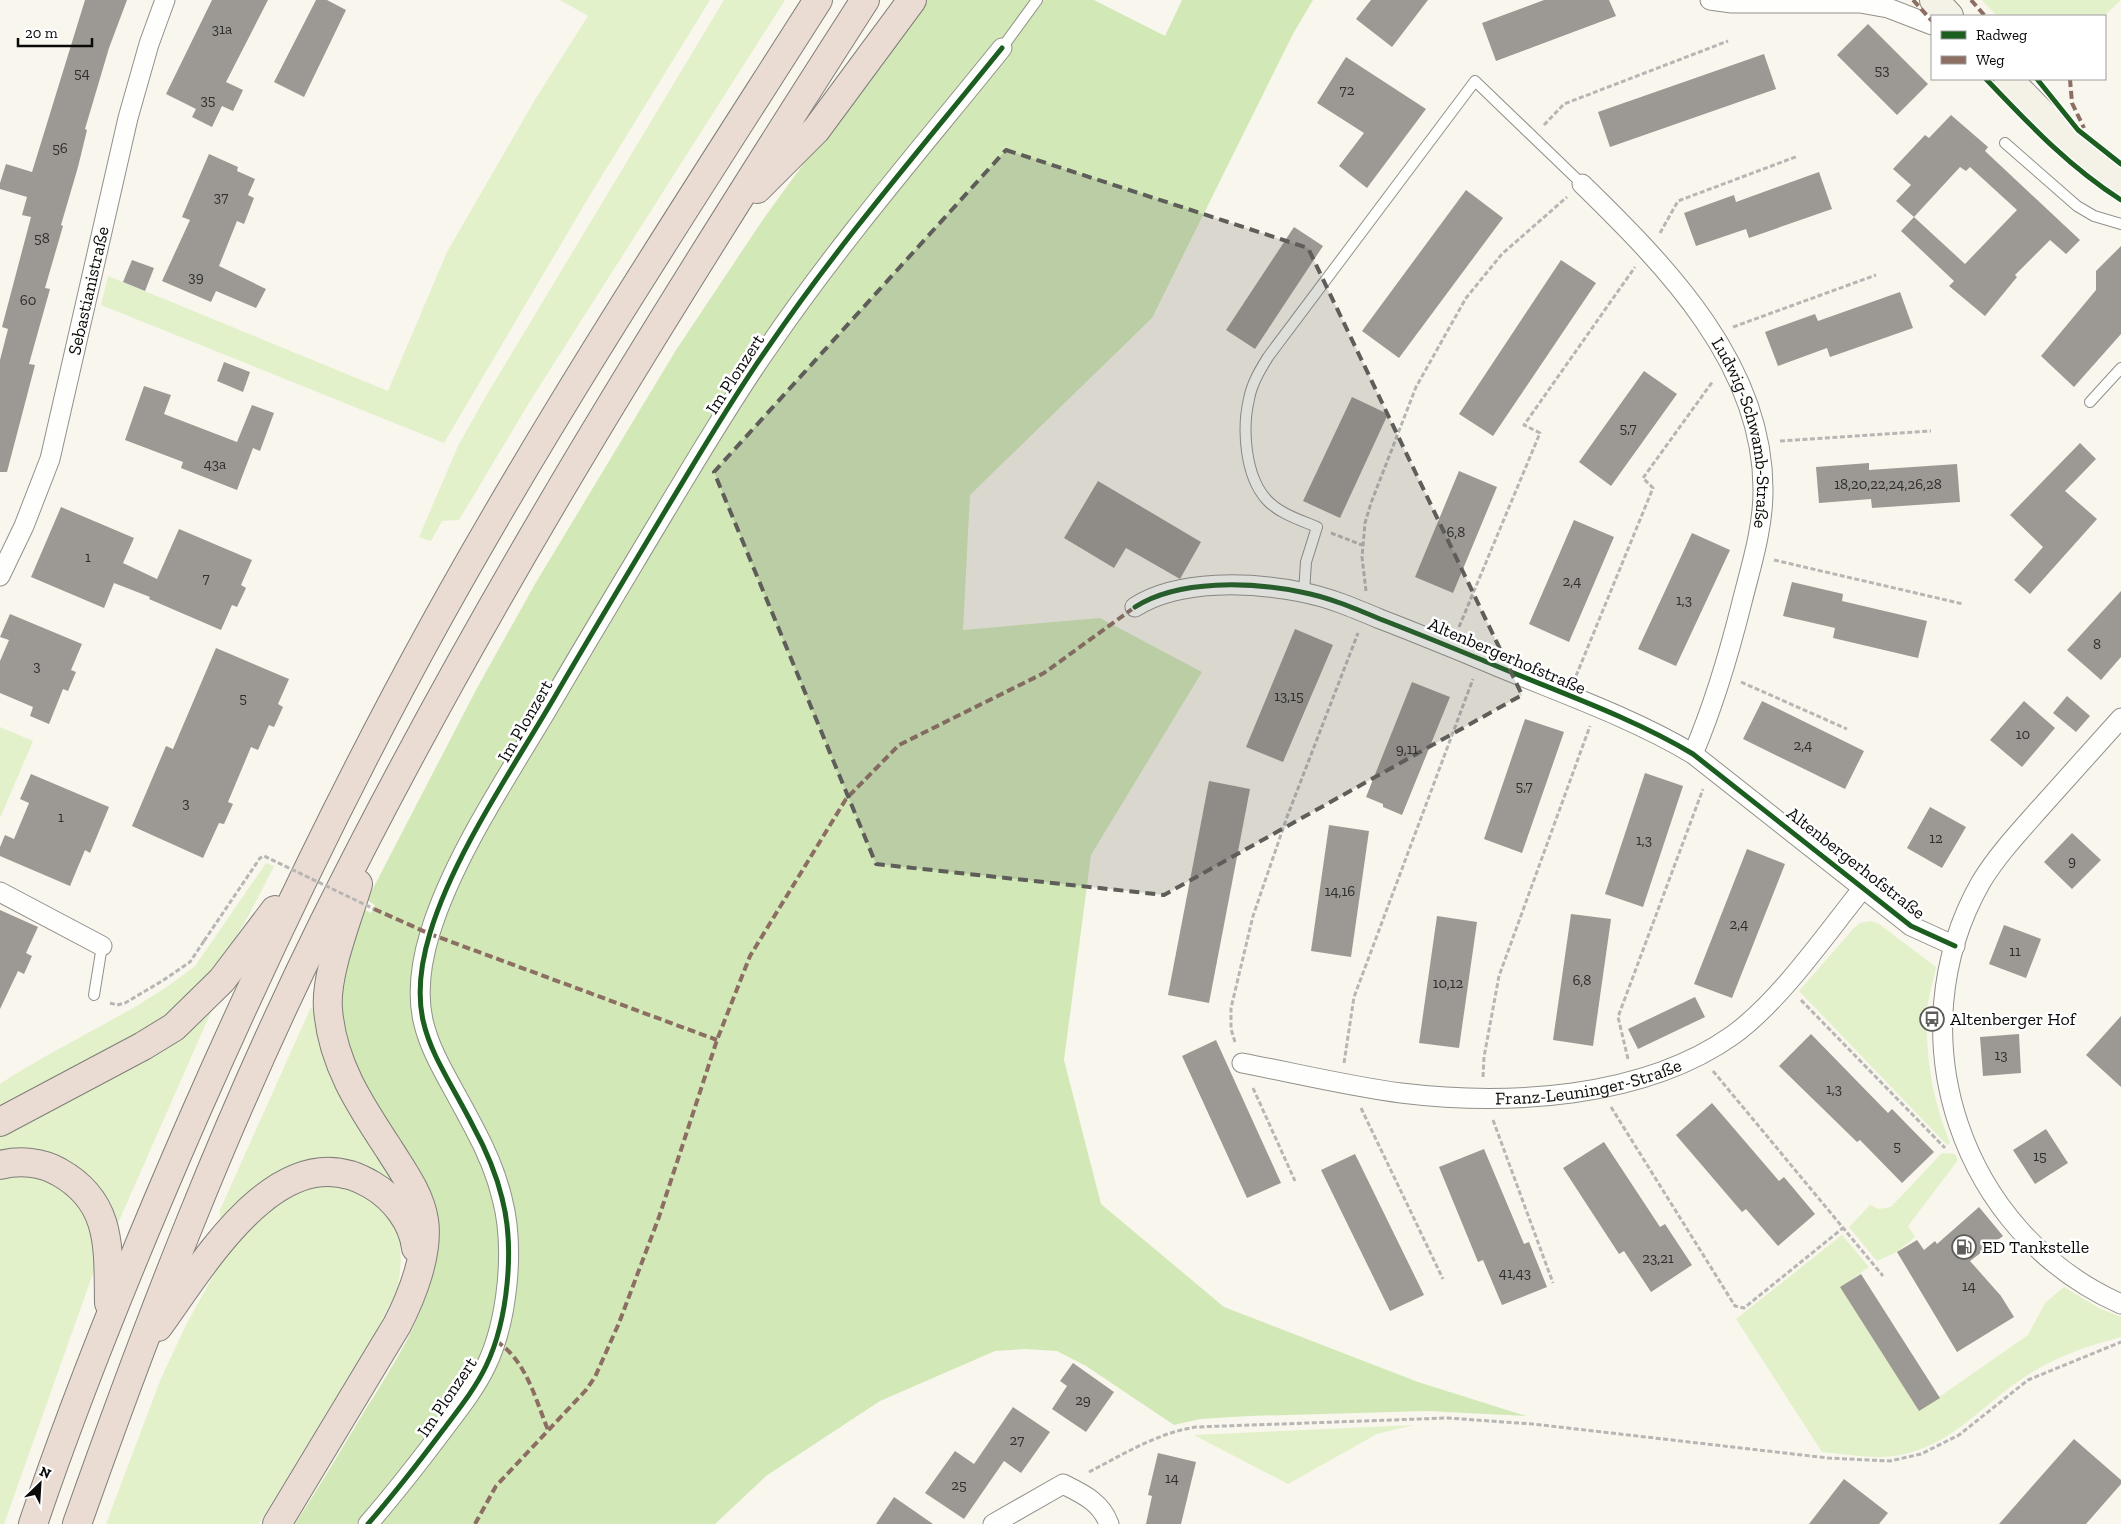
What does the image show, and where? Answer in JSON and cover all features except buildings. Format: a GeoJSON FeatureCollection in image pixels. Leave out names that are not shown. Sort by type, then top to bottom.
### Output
{"type":"FeatureCollection","features":[{"type":"Feature","properties":{"kind":"highway"},"geometry":{"type":"LineString","coordinates":[[33,1524],[110,1316],[160,1193],[240,1010],[314,856],[403,683],[519,478],[680,217],[818,0]]}},
{"type":"Feature","properties":{"kind":"highway"},"geometry":{"type":"LineString","coordinates":[[77,1524],[178,1251],[244,1094],[322,925],[454,674],[608,407],[865,0]]}},
{"type":"Feature","properties":{"kind":"highway"},"geometry":{"type":"LineString","coordinates":[[726,220],[816,130],[912,0]]}},
{"type":"Feature","properties":{"kind":"highway"},"geometry":{"type":"LineString","coordinates":[[277,1524],[397,1325],[412,1293],[425,1231],[422,1212],[412,1186],[355,1097],[345,1077],[332,1038],[327,1006],[330,976],[376,822]]}},
{"type":"Feature","properties":{"kind":"highway"},"geometry":{"type":"LineString","coordinates":[[0,1122],[143,1046],[174,1027],[206,997],[231,969],[314,856]]}},
{"type":"Feature","properties":{"kind":"highway"},"geometry":{"type":"LineString","coordinates":[[0,1165],[11,1162],[31,1163],[52,1168],[72,1179],[87,1192],[103,1222],[107,1242],[110,1316]]}},
{"type":"Feature","properties":{"kind":"highway"},"geometry":{"type":"LineString","coordinates":[[138,1355],[230,1228],[268,1193],[307,1175],[328,1172],[348,1174],[364,1180],[380,1190],[400,1210],[412,1231],[418,1268]]}},
{"type":"Feature","properties":{"kind":"street","name":"Sebastianistraße"},"geometry":{"type":"LineString","coordinates":[[0,576],[24,526],[50,459],[123,137],[146,53],[165,0]]}},
{"type":"Feature","properties":{"kind":"street"},"geometry":{"type":"LineString","coordinates":[[1710,0],[1732,3],[1874,5],[1931,25]]}},
{"type":"Feature","properties":{"kind":"street"},"geometry":{"type":"LineString","coordinates":[[1934,0],[1948,15]]}},
{"type":"Feature","properties":{"kind":"street","name":"Im Plonzert"},"geometry":{"type":"LineString","coordinates":[[368,1524],[426,1452],[473,1389],[486,1366],[496,1341],[501,1322],[505,1291],[508,1253],[503,1200],[485,1150],[428,1042],[422,1018],[420,975],[430,934],[447,888],[479,827],[583,647],[746,379],[828,265],[1002,48]]}},
{"type":"Feature","properties":{"kind":"street"},"geometry":{"type":"LineString","coordinates":[[2009,80],[2078,151],[2121,183]]}},
{"type":"Feature","properties":{"kind":"street","name":"Ludwig-Schwamb-Straße"},"geometry":{"type":"LineString","coordinates":[[1582,184],[1649,250],[1712,334],[1728,360],[1751,410],[1760,443],[1763,492],[1754,555],[1711,711],[1694,754]]}},
{"type":"Feature","properties":{"kind":"street","name":"Altenbergerhofstraße"},"geometry":{"type":"LineString","coordinates":[[1135,607],[1161,593],[1190,587],[1264,586],[1304,592],[1366,613],[1450,647],[1669,740],[1694,754],[1911,926],[1955,946]]}},
{"type":"Feature","properties":{"kind":"street"},"geometry":{"type":"LineString","coordinates":[[2121,718],[2002,852],[1980,884],[1955,946],[1945,986],[1942,1022],[1949,1091],[1968,1150],[1995,1198],[2015,1225],[2036,1248],[2057,1266],[2082,1283],[2121,1304]]}},
{"type":"Feature","properties":{"kind":"street","name":"Franz-Leuninger-Straße"},"geometry":{"type":"LineString","coordinates":[[1242,1063],[1430,1096],[1486,1098],[1564,1093],[1604,1087],[1633,1080],[1665,1070],[1702,1053],[1749,1022],[1785,984],[1863,888]]}},
{"type":"Feature","properties":{"kind":"street"},"geometry":{"type":"LineString","coordinates":[[0,892],[102,946]]}},
{"type":"Feature","properties":{"kind":"street"},"geometry":{"type":"LineString","coordinates":[[993,1524],[1064,1484],[1088,1496],[1105,1511],[1110,1524]]}},
{"type":"Feature","properties":{"kind":"lane","name":"Im Plonzert"},"geometry":{"type":"LineString","coordinates":[[1002,48],[1038,0]]}},
{"type":"Feature","properties":{"kind":"lane"},"geometry":{"type":"LineString","coordinates":[[1304,592],[1306,562],[1317,527],[1298,519],[1267,501],[1259,490],[1254,475],[1246,437],[1249,400],[1260,370],[1475,81],[1532,138],[1582,184]]}},
{"type":"Feature","properties":{"kind":"lane"},"geometry":{"type":"LineString","coordinates":[[2006,143],[2077,206],[2094,216],[2121,224]]}},
{"type":"Feature","properties":{"kind":"lane"},"geometry":{"type":"LineString","coordinates":[[2090,402],[2121,368]]}},
{"type":"Feature","properties":{"kind":"lane"},"geometry":{"type":"LineString","coordinates":[[94,995],[102,946]]}},
{"type":"Feature","properties":{"kind":"path"},"geometry":{"type":"LineString","coordinates":[[1532,138],[1564,104],[1728,41]]}},
{"type":"Feature","properties":{"kind":"path"},"geometry":{"type":"LineString","coordinates":[[1450,647],[1540,433],[1524,425],[1649,250],[1678,201],[1798,156]]}},
{"type":"Feature","properties":{"kind":"path"},"geometry":{"type":"LineString","coordinates":[[1295,1181],[1242,1063],[1231,1029],[1231,1008],[1253,916],[1287,817],[1366,613],[1367,603],[1362,545],[1371,503],[1416,388],[1466,298],[1502,254],[1582,184]]}},
{"type":"Feature","properties":{"kind":"path"},"geometry":{"type":"LineString","coordinates":[[1712,334],[1876,275]]}},
{"type":"Feature","properties":{"kind":"path"},"geometry":{"type":"LineString","coordinates":[[1568,696],[1653,488],[1643,478],[1728,360]]}},
{"type":"Feature","properties":{"kind":"path"},"geometry":{"type":"LineString","coordinates":[[1760,443],[1931,431]]}},
{"type":"Feature","properties":{"kind":"path"},"geometry":{"type":"LineString","coordinates":[[1317,527],[1362,545]]}},
{"type":"Feature","properties":{"kind":"path"},"geometry":{"type":"LineString","coordinates":[[1754,555],[1963,604]]}},
{"type":"Feature","properties":{"kind":"path"},"geometry":{"type":"LineString","coordinates":[[1340,1081],[1354,997],[1480,660]]}},
{"type":"Feature","properties":{"kind":"path"},"geometry":{"type":"LineString","coordinates":[[1722,673],[1848,729]]}},
{"type":"Feature","properties":{"kind":"path"},"geometry":{"type":"LineString","coordinates":[[1553,1283],[1486,1098],[1483,1082],[1484,1057],[1499,976],[1596,708]]}},
{"type":"Feature","properties":{"kind":"path"},"geometry":{"type":"LineString","coordinates":[[1633,1080],[1618,1017],[1703,788],[1716,770]]}},
{"type":"Feature","properties":{"kind":"path"},"geometry":{"type":"LineString","coordinates":[[94,995],[117,1005],[125,1003],[190,962],[260,858],[264,856],[374,909]]}},
{"type":"Feature","properties":{"kind":"path"},"geometry":{"type":"LineString","coordinates":[[1785,984],[1942,1147],[1952,1150],[1968,1150]]}},
{"type":"Feature","properties":{"kind":"path"},"geometry":{"type":"LineString","coordinates":[[1702,1053],[1722,1082],[1883,1276]]}},
{"type":"Feature","properties":{"kind":"path"},"geometry":{"type":"LineString","coordinates":[[1360,1085],[1360,1107],[1444,1279]]}},
{"type":"Feature","properties":{"kind":"path"},"geometry":{"type":"LineString","coordinates":[[1604,1087],[1611,1106],[1738,1308],[1744,1308],[1843,1228]]}},
{"type":"Feature","properties":{"kind":"path"},"geometry":{"type":"LineString","coordinates":[[1064,1484],[1159,1436],[1175,1430],[1196,1427],[1413,1418],[1534,1424],[1818,1457],[1870,1462],[1890,1461],[1921,1454],[1959,1435],[2028,1380],[2121,1342]]}},
{"type":"Feature","properties":{"kind":"highlighted area"},"geometry":{"type":"Polygon","coordinates":[[[1006,150],[1308,248],[1522,695],[1164,895],[876,864],[714,472],[1006,150]]]}},
{"type":"Feature","properties":{"kind":"green space"},"geometry":{"type":"Polygon","coordinates":[[[560,0],[710,0],[587,200],[444,443],[101,305],[108,276],[388,391],[447,252],[536,98],[588,16],[560,0]]]}},
{"type":"Feature","properties":{"kind":"green space"},"geometry":{"type":"Polygon","coordinates":[[[724,0],[785,0],[532,398],[459,520],[442,521],[431,541],[419,537],[458,446],[486,396],[724,0]]]}},
{"type":"Feature","properties":{"kind":"green space"},"geometry":{"type":"Polygon","coordinates":[[[923,0],[1094,0],[1165,36],[1182,0],[1313,0],[1294,32],[1152,318],[970,495],[963,630],[1100,618],[1202,672],[1091,855],[1064,1060],[1101,1204],[1224,1307],[1418,1382],[1526,1416],[1427,1411],[1249,1416],[1200,1419],[1174,1425],[1086,1366],[1057,1351],[1025,1349],[995,1351],[880,1401],[766,1476],[715,1524],[295,1524],[386,1378],[409,1337],[427,1294],[433,1272],[436,1249],[348,1060],[338,989],[363,909],[371,913],[375,905],[367,900],[477,688],[535,584],[676,350],[764,218],[923,0]]]}},
{"type":"Feature","properties":{"kind":"green space"},"geometry":{"type":"Polygon","coordinates":[[[1982,0],[2121,0],[2105,15],[1996,15],[1982,0]]]}},
{"type":"Feature","properties":{"kind":"green space"},"geometry":{"type":"Polygon","coordinates":[[[0,727],[33,741],[0,818],[0,727]]]}},
{"type":"Feature","properties":{"kind":"green space"},"geometry":{"type":"Polygon","coordinates":[[[266,863],[274,866],[242,928],[202,981],[171,1011],[148,1029],[0,1106],[0,1084],[148,999],[195,966],[266,863]]]}},
{"type":"Feature","properties":{"kind":"green space"},"geometry":{"type":"Polygon","coordinates":[[[1871,921],[1879,924],[1936,967],[1929,995],[1927,1046],[1931,1079],[1950,1143],[1947,1145],[1799,991],[1854,928],[1860,923],[1871,921]]]}},
{"type":"Feature","properties":{"kind":"green space"},"geometry":{"type":"Polygon","coordinates":[[[215,1003],[115,1230],[110,1210],[0,1155],[0,1136],[11,1128],[215,1003]]]}},
{"type":"Feature","properties":{"kind":"green space"},"geometry":{"type":"Polygon","coordinates":[[[311,1007],[315,1013],[318,1037],[327,1066],[395,1178],[394,1187],[298,1167],[274,1175],[253,1189],[220,1219],[220,1210],[311,1007]]]}},
{"type":"Feature","properties":{"kind":"green space"},"geometry":{"type":"Polygon","coordinates":[[[1942,1153],[1955,1154],[1958,1160],[1908,1226],[1915,1237],[1897,1252],[1877,1261],[1849,1227],[1870,1205],[1879,1209],[1891,1207],[1942,1153]]]}},
{"type":"Feature","properties":{"kind":"green space"},"geometry":{"type":"Polygon","coordinates":[[[25,1175],[41,1177],[68,1191],[90,1221],[96,1265],[4,1524],[0,1524],[0,1177],[25,1175]]]}},
{"type":"Feature","properties":{"kind":"green space"},"geometry":{"type":"Polygon","coordinates":[[[336,1184],[356,1188],[384,1211],[395,1226],[400,1244],[401,1261],[398,1289],[375,1333],[259,1524],[106,1524],[160,1381],[186,1325],[229,1247],[262,1211],[307,1188],[336,1184]]]}},
{"type":"Feature","properties":{"kind":"green space"},"geometry":{"type":"Polygon","coordinates":[[[1842,1235],[1869,1267],[1841,1287],[1919,1411],[2028,1335],[2045,1303],[2064,1287],[2099,1308],[2121,1317],[2121,1337],[2095,1344],[2046,1364],[2023,1378],[1947,1436],[1913,1452],[1876,1457],[1822,1452],[1736,1319],[1842,1235]]]}},
{"type":"Feature","properties":{"kind":"green space"},"geometry":{"type":"Polygon","coordinates":[[[1414,1425],[1377,1434],[1288,1484],[1194,1435],[1414,1425]]]}},
{"type":"Feature","properties":{"kind":"marked path"},"geometry":{"type":"LineString","coordinates":[[1913,0],[1931,20]]}},
{"type":"Feature","properties":{"kind":"marked path"},"geometry":{"type":"LineString","coordinates":[[1971,0],[1984,15]]}},
{"type":"Feature","properties":{"kind":"marked path"},"geometry":{"type":"LineString","coordinates":[[2070,80],[2072,103],[2084,128]]}},
{"type":"Feature","properties":{"kind":"marked path"},"geometry":{"type":"LineString","coordinates":[[475,1524],[496,1486],[586,1390],[595,1377],[619,1323],[659,1217],[717,1040],[750,956],[846,799],[899,745],[1044,673],[1135,607]]}},
{"type":"Feature","properties":{"kind":"marked path"},"geometry":{"type":"LineString","coordinates":[[374,909],[430,934],[717,1040]]}},
{"type":"Feature","properties":{"kind":"marked path"},"geometry":{"type":"LineString","coordinates":[[496,1341],[515,1358],[522,1369],[534,1393],[548,1430]]}},
{"type":"Feature","properties":{"kind":"cycle path"},"geometry":{"type":"LineString","coordinates":[[368,1524],[434,1442],[482,1375],[494,1348],[500,1327],[507,1283],[508,1238],[506,1217],[497,1179],[482,1143],[436,1056],[427,1035],[422,1014],[420,990],[423,964],[430,933],[440,903],[485,813],[741,387],[824,269],[1002,48]]}},
{"type":"Feature","properties":{"kind":"cycle path"},"geometry":{"type":"LineString","coordinates":[[1987,80],[2066,159],[2121,200]]}},
{"type":"Feature","properties":{"kind":"cycle path"},"geometry":{"type":"LineString","coordinates":[[2038,80],[2078,130],[2121,164]]}},
{"type":"Feature","properties":{"kind":"cycle path"},"geometry":{"type":"LineString","coordinates":[[1135,607],[1172,591],[1216,585],[1260,586],[1301,592],[1351,607],[1616,715],[1669,740],[1693,754],[1911,926],[1955,946]]}},
{"type":"Feature","properties":{"kind":"place","name":"Altenberger Hof"},"geometry":{"type":"Point","coordinates":[1932,1019]}},
{"type":"Feature","properties":{"kind":"place","name":"ED Tankstelle"},"geometry":{"type":"Point","coordinates":[1964,1247]}}]}
